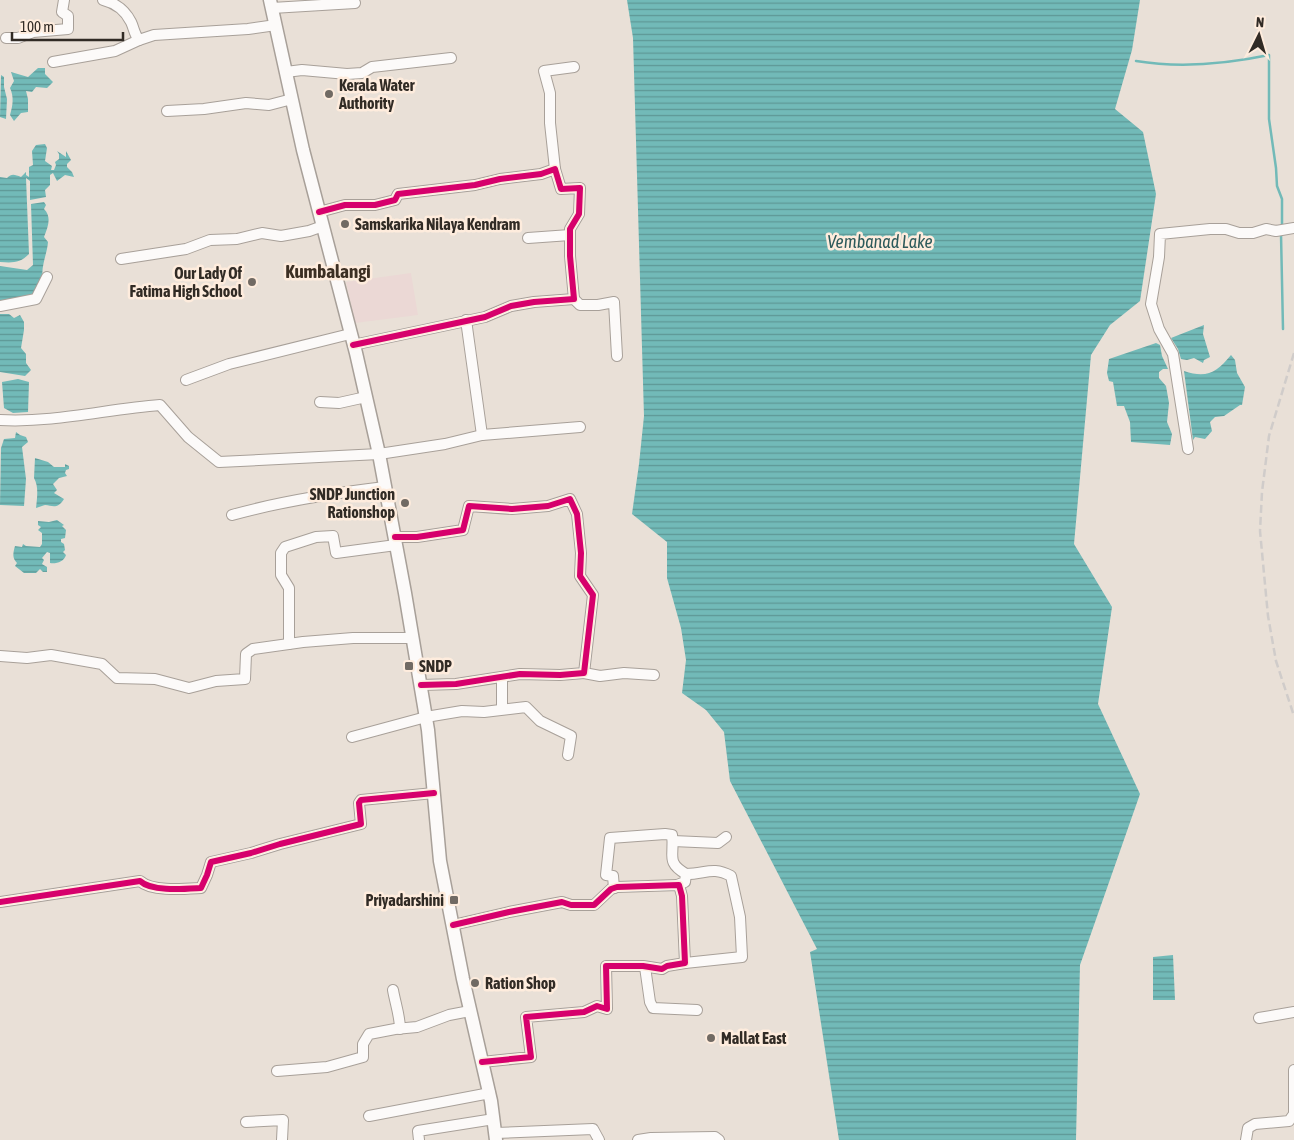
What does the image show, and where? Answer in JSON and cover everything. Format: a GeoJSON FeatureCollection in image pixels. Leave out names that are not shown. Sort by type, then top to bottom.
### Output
{"type":"FeatureCollection","features":[{"type":"Feature","properties":{"kind":"main road"},"geometry":{"type":"LineString","coordinates":[[271,4],[303,150],[352,339],[379,454],[426,717],[440,861],[470,1011],[490,1093],[496,1136]]}},
{"type":"Feature","properties":{"kind":"street"},"geometry":{"type":"LineString","coordinates":[[6,38],[18,38],[33,32],[68,29],[68,16],[62,12],[64,0]]}},
{"type":"Feature","properties":{"kind":"street"},"geometry":{"type":"LineString","coordinates":[[103,0],[121,8],[131,22],[135,35],[139,40]]}},
{"type":"Feature","properties":{"kind":"street"},"geometry":{"type":"LineString","coordinates":[[271,4],[355,3]]}},
{"type":"Feature","properties":{"kind":"street"},"geometry":{"type":"LineString","coordinates":[[53,62],[115,51],[154,35],[248,29],[276,25]]}},
{"type":"Feature","properties":{"kind":"street"},"geometry":{"type":"LineString","coordinates":[[286,72],[302,70],[346,74],[362,73],[372,67],[451,58]]}},
{"type":"Feature","properties":{"kind":"street"},"geometry":{"type":"LineString","coordinates":[[574,66],[544,71],[550,92],[550,123],[555,170],[561,189],[580,188],[579,214],[570,229],[570,256],[574,299],[580,305],[614,302],[617,356]]}},
{"type":"Feature","properties":{"kind":"street"},"geometry":{"type":"LineString","coordinates":[[167,111],[204,109],[246,103],[269,105],[292,99]]}},
{"type":"Feature","properties":{"kind":"street"},"geometry":{"type":"LineString","coordinates":[[319,212],[345,205],[375,205],[395,200],[398,194],[541,174],[555,170]]}},
{"type":"Feature","properties":{"kind":"street"},"geometry":{"type":"LineString","coordinates":[[121,259],[186,249],[210,240],[237,239],[262,234],[281,236],[309,231],[323,226]]}},
{"type":"Feature","properties":{"kind":"street"},"geometry":{"type":"LineString","coordinates":[[1188,449],[1173,354],[1159,329],[1151,304],[1159,257],[1160,234],[1210,229],[1226,229],[1239,233],[1253,233],[1266,229],[1286,230]]}},
{"type":"Feature","properties":{"kind":"street"},"geometry":{"type":"LineString","coordinates":[[528,238],[570,236]]}},
{"type":"Feature","properties":{"kind":"street"},"geometry":{"type":"LineString","coordinates":[[0,306],[36,299],[47,277]]}},
{"type":"Feature","properties":{"kind":"street"},"geometry":{"type":"LineString","coordinates":[[186,380],[229,364],[352,339],[486,316],[511,306],[574,299]]}},
{"type":"Feature","properties":{"kind":"street"},"geometry":{"type":"LineString","coordinates":[[466,320],[482,435]]}},
{"type":"Feature","properties":{"kind":"street"},"geometry":{"type":"LineString","coordinates":[[320,402],[339,403],[366,397]]}},
{"type":"Feature","properties":{"kind":"street"},"geometry":{"type":"LineString","coordinates":[[0,419],[46,420],[125,407],[160,404],[188,437],[219,462],[379,454],[445,444],[482,435],[580,427]]}},
{"type":"Feature","properties":{"kind":"street"},"geometry":{"type":"LineString","coordinates":[[232,515],[270,504],[296,502],[324,495],[385,487]]}},
{"type":"Feature","properties":{"kind":"street"},"geometry":{"type":"LineString","coordinates":[[289,644],[289,588],[281,575],[281,552],[285,547],[316,538],[333,536],[336,553],[463,530],[468,506],[512,509],[548,506],[570,500],[577,514],[581,553],[580,576],[593,595],[584,673]]}},
{"type":"Feature","properties":{"kind":"street"},"geometry":{"type":"LineString","coordinates":[[0,656],[27,658],[51,656],[92,662],[102,664],[118,678],[156,679],[189,688],[216,681],[245,679],[246,654],[253,649],[353,638],[413,638]]}},
{"type":"Feature","properties":{"kind":"street"},"geometry":{"type":"LineString","coordinates":[[421,685],[456,684],[520,674],[560,675],[584,673],[600,676],[624,673],[654,675]]}},
{"type":"Feature","properties":{"kind":"street"},"geometry":{"type":"LineString","coordinates":[[502,677],[502,709]]}},
{"type":"Feature","properties":{"kind":"street"},"geometry":{"type":"LineString","coordinates":[[352,736],[426,717],[462,711],[526,707],[540,721],[571,736],[568,755]]}},
{"type":"Feature","properties":{"kind":"street"},"geometry":{"type":"LineString","coordinates":[[0,902],[140,881],[144,885],[167,889],[201,888],[211,862],[361,824],[359,803],[361,800],[434,793]]}},
{"type":"Feature","properties":{"kind":"street"},"geometry":{"type":"LineString","coordinates":[[482,1062],[531,1058],[526,1017],[584,1012],[597,1006],[607,1010],[606,966],[662,969],[685,963],[742,958],[740,917],[731,876],[720,870],[700,874],[686,874],[677,869],[673,864],[672,835],[610,838],[606,876],[613,876],[614,888]]}},
{"type":"Feature","properties":{"kind":"street"},"geometry":{"type":"LineString","coordinates":[[673,841],[718,843],[726,837]]}},
{"type":"Feature","properties":{"kind":"street"},"geometry":{"type":"LineString","coordinates":[[452,925],[562,902],[571,905],[594,905],[614,888],[677,885],[685,882],[686,874]]}},
{"type":"Feature","properties":{"kind":"street"},"geometry":{"type":"LineString","coordinates":[[677,885],[679,885],[682,896],[684,914],[685,963]]}},
{"type":"Feature","properties":{"kind":"street"},"geometry":{"type":"LineString","coordinates":[[645,967],[650,1002],[653,1008],[698,1010]]}},
{"type":"Feature","properties":{"kind":"street"},"geometry":{"type":"LineString","coordinates":[[393,990],[400,1028]]}},
{"type":"Feature","properties":{"kind":"street"},"geometry":{"type":"LineString","coordinates":[[277,1071],[327,1067],[364,1058],[363,1044],[369,1034],[417,1027],[449,1015],[470,1011]]}},
{"type":"Feature","properties":{"kind":"street"},"geometry":{"type":"LineString","coordinates":[[1259,1018],[1294,1012]]}},
{"type":"Feature","properties":{"kind":"street"},"geometry":{"type":"LineString","coordinates":[[1246,1140],[1248,1128],[1255,1124],[1289,1121],[1294,1114],[1294,1070]]}},
{"type":"Feature","properties":{"kind":"street"},"geometry":{"type":"LineString","coordinates":[[369,1116],[490,1093]]}},
{"type":"Feature","properties":{"kind":"street"},"geometry":{"type":"LineString","coordinates":[[419,1140],[418,1131],[494,1119]]}},
{"type":"Feature","properties":{"kind":"street"},"geometry":{"type":"LineString","coordinates":[[246,1122],[283,1120],[282,1140]]}},
{"type":"Feature","properties":{"kind":"street"},"geometry":{"type":"LineString","coordinates":[[496,1136],[593,1129],[599,1140]]}},
{"type":"Feature","properties":{"kind":"street"},"geometry":{"type":"LineString","coordinates":[[638,1140],[651,1138],[715,1138],[719,1140]]}},
{"type":"Feature","properties":{"kind":"shaded area"},"geometry":{"type":"Polygon","coordinates":[[[411,273],[418,315],[355,323],[346,282],[411,273]]]}},
{"type":"Feature","properties":{"kind":"water","name":"Vembanad Lake"},"geometry":{"type":"Polygon","coordinates":[[[627,0],[1140,0],[1132,50],[1115,109],[1143,132],[1156,194],[1140,301],[1110,325],[1091,355],[1074,544],[1112,607],[1098,704],[1140,794],[1080,965],[1076,1140],[839,1140],[810,952],[817,949],[730,781],[724,732],[706,710],[682,693],[686,660],[681,628],[667,578],[667,542],[632,514],[644,416],[633,38],[627,0]]]}},
{"type":"Feature","properties":{"kind":"water"},"geometry":{"type":"Polygon","coordinates":[[[38,68],[45,68],[45,74],[53,82],[47,88],[36,87],[32,92],[26,91],[28,112],[21,113],[14,121],[10,115],[13,101],[10,88],[14,81],[11,72],[28,77],[38,68]]]}},
{"type":"Feature","properties":{"kind":"water"},"geometry":{"type":"Polygon","coordinates":[[[1,75],[4,77],[7,99],[6,119],[0,117],[1,75]]]}},
{"type":"Feature","properties":{"kind":"water"},"geometry":{"type":"Polygon","coordinates":[[[45,144],[47,148],[45,161],[52,166],[51,170],[54,170],[55,162],[59,159],[57,151],[66,157],[66,151],[71,160],[67,167],[74,177],[65,175],[57,181],[53,173],[50,175],[50,185],[45,190],[46,197],[30,200],[30,181],[26,178],[29,254],[16,262],[0,262],[0,177],[7,178],[10,175],[14,175],[21,177],[26,172],[26,175],[29,177],[29,167],[33,165],[32,151],[36,145],[45,144]]]}},
{"type":"Feature","properties":{"kind":"water"},"geometry":{"type":"Polygon","coordinates":[[[44,202],[46,205],[44,209],[49,219],[44,237],[48,242],[43,267],[44,282],[36,294],[0,302],[0,266],[27,270],[33,265],[31,204],[44,202]]]}},
{"type":"Feature","properties":{"kind":"water"},"geometry":{"type":"Polygon","coordinates":[[[0,314],[9,314],[14,318],[20,315],[24,322],[21,348],[26,354],[26,363],[31,370],[25,376],[0,372],[0,314]]]}},
{"type":"Feature","properties":{"kind":"water"},"geometry":{"type":"Polygon","coordinates":[[[1204,325],[1203,334],[1210,357],[1204,360],[1203,363],[1194,358],[1181,359],[1178,349],[1171,338],[1204,325]]]}},
{"type":"Feature","properties":{"kind":"water"},"geometry":{"type":"Polygon","coordinates":[[[1156,343],[1160,345],[1162,356],[1168,369],[1163,369],[1159,372],[1159,378],[1166,386],[1169,403],[1167,422],[1172,434],[1170,445],[1131,442],[1130,422],[1124,406],[1117,406],[1113,382],[1109,381],[1107,373],[1109,359],[1156,343]]]}},
{"type":"Feature","properties":{"kind":"water"},"geometry":{"type":"Polygon","coordinates":[[[1231,355],[1235,360],[1237,373],[1245,387],[1242,405],[1224,416],[1215,417],[1210,422],[1212,431],[1205,439],[1195,437],[1193,440],[1184,371],[1199,374],[1211,372],[1221,366],[1231,355]]]}},
{"type":"Feature","properties":{"kind":"water"},"geometry":{"type":"Polygon","coordinates":[[[18,379],[29,382],[28,412],[13,413],[4,408],[2,382],[18,379]]]}},
{"type":"Feature","properties":{"kind":"water"},"geometry":{"type":"Polygon","coordinates":[[[16,432],[26,437],[28,442],[22,447],[26,479],[24,506],[0,505],[1,448],[4,439],[15,438],[16,432]]]}},
{"type":"Feature","properties":{"kind":"water"},"geometry":{"type":"Polygon","coordinates":[[[35,458],[48,462],[54,467],[65,467],[65,464],[69,466],[65,473],[67,476],[59,478],[53,484],[57,490],[54,493],[64,499],[57,506],[45,505],[36,508],[35,458]]]}},
{"type":"Feature","properties":{"kind":"water"},"geometry":{"type":"Polygon","coordinates":[[[57,520],[64,525],[62,526],[66,530],[65,538],[61,539],[65,550],[63,552],[66,555],[64,559],[60,562],[50,563],[50,553],[47,552],[42,558],[44,560],[42,564],[47,567],[47,572],[43,572],[40,569],[36,573],[24,573],[15,566],[17,563],[13,555],[15,546],[22,547],[23,544],[40,547],[42,544],[42,533],[38,530],[41,527],[38,525],[38,521],[49,522],[57,520]]]}},
{"type":"Feature","properties":{"kind":"water"},"geometry":{"type":"Polygon","coordinates":[[[1173,955],[1175,1000],[1153,1000],[1153,957],[1173,955]]]}},
{"type":"Feature","properties":{"kind":"waterway"},"geometry":{"type":"LineString","coordinates":[[1136,61],[1186,65],[1236,61],[1269,55],[1269,119],[1277,186],[1282,199],[1282,228]]}},
{"type":"Feature","properties":{"kind":"waterway"},"geometry":{"type":"LineString","coordinates":[[1281,234],[1283,329]]}},
{"type":"Feature","properties":{"kind":"railway"},"geometry":{"type":"LineString","coordinates":[[1294,353],[1269,436],[1262,492],[1260,531],[1268,616],[1276,661],[1294,716]]}},
{"type":"Feature","properties":{"kind":"cycle path"},"geometry":{"type":"LineString","coordinates":[[319,212],[345,205],[375,205],[395,200],[398,194],[475,185],[500,179],[541,174],[555,169],[561,189],[580,188],[579,214],[570,229],[570,256],[574,299],[511,306],[485,317],[353,345]]}},
{"type":"Feature","properties":{"kind":"cycle path"},"geometry":{"type":"LineString","coordinates":[[395,537],[417,537],[463,530],[469,506],[512,509],[548,506],[570,499],[577,514],[581,553],[580,576],[593,595],[584,673],[560,675],[520,674],[456,684],[421,685]]}},
{"type":"Feature","properties":{"kind":"cycle path"},"geometry":{"type":"LineString","coordinates":[[0,902],[140,881],[152,887],[160,888],[201,888],[211,862],[361,824],[359,803],[361,800],[434,793]]}},
{"type":"Feature","properties":{"kind":"cycle path"},"geometry":{"type":"LineString","coordinates":[[453,925],[562,902],[571,905],[594,905],[611,889],[617,887],[679,885],[682,896],[685,963],[667,966],[662,969],[643,966],[606,966],[607,1009],[597,1006],[584,1012],[526,1017],[531,1057],[482,1062]]}},
{"type":"Feature","properties":{"kind":"place","name":"Kerala Water Authority"},"geometry":{"type":"Point","coordinates":[329,94]}},
{"type":"Feature","properties":{"kind":"place","name":"Samskarika Nilaya Kendram"},"geometry":{"type":"Point","coordinates":[345,224]}},
{"type":"Feature","properties":{"kind":"place","name":"Our Lady Of Fatima High School"},"geometry":{"type":"Point","coordinates":[252,282]}},
{"type":"Feature","properties":{"kind":"place","name":"SNDP Junction Rationshop"},"geometry":{"type":"Point","coordinates":[405,503]}},
{"type":"Feature","properties":{"kind":"place","name":"SNDP"},"geometry":{"type":"Point","coordinates":[409,666]}},
{"type":"Feature","properties":{"kind":"place","name":"Priyadarshini"},"geometry":{"type":"Point","coordinates":[454,900]}},
{"type":"Feature","properties":{"kind":"place","name":"Ration Shop"},"geometry":{"type":"Point","coordinates":[475,983]}},
{"type":"Feature","properties":{"kind":"place","name":"Mallat East"},"geometry":{"type":"Point","coordinates":[711,1038]}},
{"type":"Feature","properties":{"kind":"district","name":"Kumbalangi"},"geometry":{"type":"Point","coordinates":[328,271]}}]}
